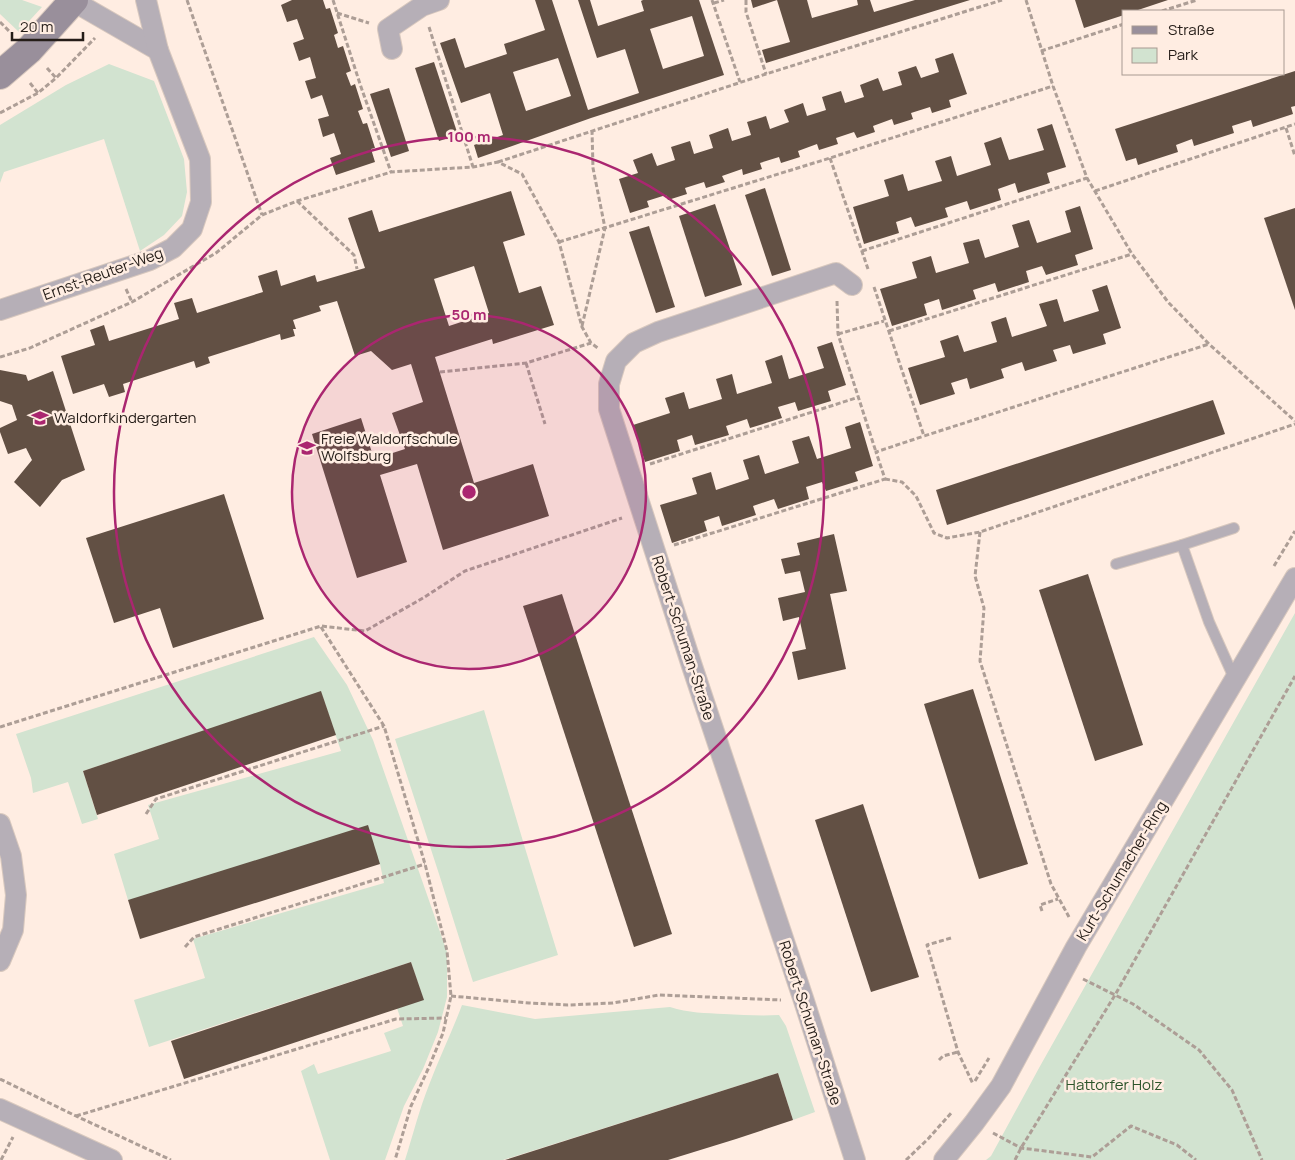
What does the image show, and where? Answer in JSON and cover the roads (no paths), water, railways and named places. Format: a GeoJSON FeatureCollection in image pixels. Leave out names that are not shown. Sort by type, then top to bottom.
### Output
{"type":"FeatureCollection","features":[{"type":"Feature","properties":{"kind":"street"},"geometry":{"type":"LineString","coordinates":[[0,75],[29,50],[73,0],[158,50]]}},
{"type":"Feature","properties":{"kind":"street","name":"Ernst-Reuter-Weg"},"geometry":{"type":"LineString","coordinates":[[0,310],[150,260],[173,248],[192,229],[201,202],[200,159],[158,50],[146,0]]}},
{"type":"Feature","properties":{"kind":"street"},"geometry":{"type":"LineString","coordinates":[[392,49],[388,29],[431,3]]}},
{"type":"Feature","properties":{"kind":"street","name":"Robert-Schuman-Straße"},"geometry":{"type":"LineString","coordinates":[[855,1160],[609,409],[609,384],[616,361],[634,343],[658,332],[836,273],[862,281]]}},
{"type":"Feature","properties":{"kind":"street","name":"Kurt-Schumacher-Ring"},"geometry":{"type":"LineString","coordinates":[[944,1160],[1002,1086],[1064,969],[1295,578]]}},
{"type":"Feature","properties":{"kind":"street"},"geometry":{"type":"LineString","coordinates":[[0,824],[10,856],[16,896],[13,930],[0,961]]}},
{"type":"Feature","properties":{"kind":"street"},"geometry":{"type":"LineString","coordinates":[[0,1109],[112,1160]]}},
{"type":"Feature","properties":{"kind":"lane"},"geometry":{"type":"LineString","coordinates":[[1116,564],[1234,528]]}},
{"type":"Feature","properties":{"kind":"lane"},"geometry":{"type":"LineString","coordinates":[[1182,545],[1208,622],[1235,680]]}},
{"type":"Feature","properties":{"kind":"place","name":"Waldorfkindergarten"},"geometry":{"type":"Point","coordinates":[40,418]}},
{"type":"Feature","properties":{"kind":"place","name":"Freie Waldorfschule Wolfsburg"},"geometry":{"type":"Point","coordinates":[307,448]}},
{"type":"Feature","properties":{"kind":"park label","name":"Hattorfer Holz"},"geometry":{"type":"Point","coordinates":[1114,1085]}}]}
